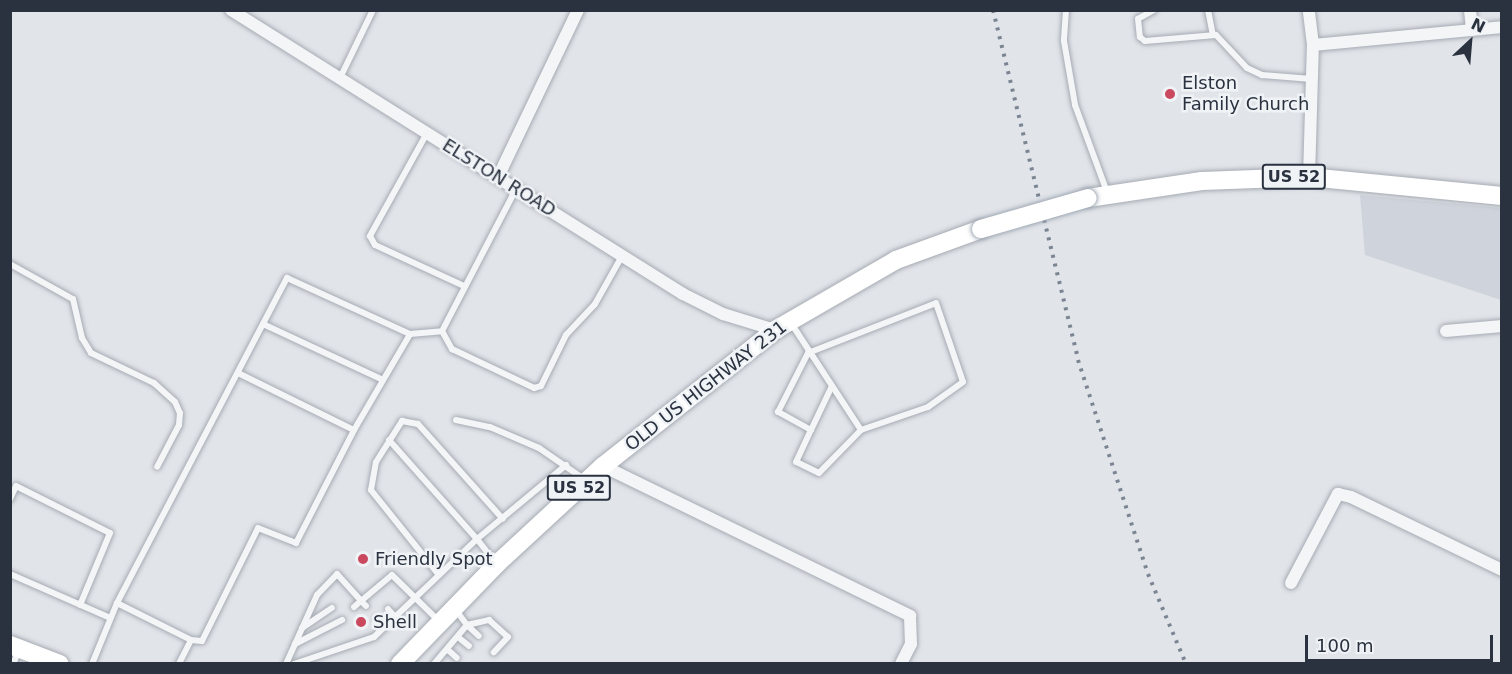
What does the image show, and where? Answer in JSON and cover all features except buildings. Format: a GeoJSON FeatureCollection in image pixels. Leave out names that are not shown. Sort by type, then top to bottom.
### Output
{"type":"FeatureCollection","features":[{"type":"Feature","properties":{"kind":"main road","name":"OLD US HIGHWAY 231"},"geometry":{"type":"LineString","coordinates":[[408,661],[453,606],[603,466],[782,326],[896,260],[981,229],[1088,198],[1202,181],[1309,177],[1502,196]]}},
{"type":"Feature","properties":{"kind":"main road"},"geometry":{"type":"LineString","coordinates":[[14,652],[54,662]]}},
{"type":"Feature","properties":{"kind":"street","name":"ELSTON ROAD"},"geometry":{"type":"LineString","coordinates":[[231,10],[699,303],[782,326]]}},
{"type":"Feature","properties":{"kind":"street"},"geometry":{"type":"LineString","coordinates":[[498,177],[578,10]]}},
{"type":"Feature","properties":{"kind":"street"},"geometry":{"type":"LineString","coordinates":[[1309,177],[1313,80],[1310,10]]}},
{"type":"Feature","properties":{"kind":"street"},"geometry":{"type":"LineString","coordinates":[[1470,10],[1472,30]]}},
{"type":"Feature","properties":{"kind":"street"},"geometry":{"type":"LineString","coordinates":[[1313,45],[1502,27]]}},
{"type":"Feature","properties":{"kind":"street"},"geometry":{"type":"LineString","coordinates":[[1446,331],[1502,326]]}},
{"type":"Feature","properties":{"kind":"street"},"geometry":{"type":"LineString","coordinates":[[603,466],[910,616],[911,644],[901,663]]}},
{"type":"Feature","properties":{"kind":"street"},"geometry":{"type":"LineString","coordinates":[[1291,582],[1338,495],[1351,497],[1502,570]]}},
{"type":"Feature","properties":{"kind":"lane"},"geometry":{"type":"LineString","coordinates":[[340,78],[373,10]]}},
{"type":"Feature","properties":{"kind":"lane"},"geometry":{"type":"LineString","coordinates":[[1066,10],[1064,41],[1075,105],[1108,194]]}},
{"type":"Feature","properties":{"kind":"lane"},"geometry":{"type":"LineString","coordinates":[[1154,10],[1138,19],[1140,37],[1145,41],[1213,35],[1223,39],[1247,68],[1262,75],[1313,80]]}},
{"type":"Feature","properties":{"kind":"lane"},"geometry":{"type":"LineString","coordinates":[[1208,10],[1213,35]]}},
{"type":"Feature","properties":{"kind":"lane"},"geometry":{"type":"LineString","coordinates":[[427,133],[370,236],[375,244],[464,286]]}},
{"type":"Feature","properties":{"kind":"lane"},"geometry":{"type":"LineString","coordinates":[[442,331],[516,189]]}},
{"type":"Feature","properties":{"kind":"lane"},"geometry":{"type":"LineString","coordinates":[[442,331],[453,349],[534,388],[541,386],[566,335],[595,304],[622,256]]}},
{"type":"Feature","properties":{"kind":"lane"},"geometry":{"type":"LineString","coordinates":[[10,264],[73,299],[82,338],[91,353],[154,383],[175,402],[180,413],[179,425],[157,467]]}},
{"type":"Feature","properties":{"kind":"lane"},"geometry":{"type":"LineString","coordinates":[[92,663],[117,603],[287,278],[410,334],[442,331]]}},
{"type":"Feature","properties":{"kind":"lane"},"geometry":{"type":"LineString","coordinates":[[811,430],[777,412],[808,352],[936,303],[963,382],[928,407],[861,430],[819,473],[796,462],[831,388]]}},
{"type":"Feature","properties":{"kind":"lane"},"geometry":{"type":"LineString","coordinates":[[263,324],[383,380]]}},
{"type":"Feature","properties":{"kind":"lane"},"geometry":{"type":"LineString","coordinates":[[782,326],[808,352],[861,430]]}},
{"type":"Feature","properties":{"kind":"lane"},"geometry":{"type":"LineString","coordinates":[[117,603],[191,640],[202,640],[258,528],[296,543],[354,430],[410,334]]}},
{"type":"Feature","properties":{"kind":"lane"},"geometry":{"type":"LineString","coordinates":[[238,373],[354,430]]}},
{"type":"Feature","properties":{"kind":"lane"},"geometry":{"type":"LineString","coordinates":[[456,420],[510,434],[566,465],[586,482]]}},
{"type":"Feature","properties":{"kind":"lane"},"geometry":{"type":"LineString","coordinates":[[439,575],[371,490],[371,473],[402,421],[418,424],[503,519]]}},
{"type":"Feature","properties":{"kind":"lane"},"geometry":{"type":"LineString","coordinates":[[389,440],[477,539],[496,564]]}},
{"type":"Feature","properties":{"kind":"lane"},"geometry":{"type":"LineString","coordinates":[[294,663],[374,637],[477,539],[566,465]]}},
{"type":"Feature","properties":{"kind":"lane"},"geometry":{"type":"LineString","coordinates":[[10,499],[16,486],[110,533],[80,604]]}},
{"type":"Feature","properties":{"kind":"lane"},"geometry":{"type":"LineString","coordinates":[[10,574],[110,618]]}},
{"type":"Feature","properties":{"kind":"lane"},"geometry":{"type":"LineString","coordinates":[[286,663],[317,595],[337,574],[363,604]]}},
{"type":"Feature","properties":{"kind":"lane"},"geometry":{"type":"LineString","coordinates":[[354,607],[363,604],[392,575],[439,621]]}},
{"type":"Feature","properties":{"kind":"lane"},"geometry":{"type":"LineString","coordinates":[[344,596],[350,590]]}},
{"type":"Feature","properties":{"kind":"lane"},"geometry":{"type":"LineString","coordinates":[[453,606],[467,625],[479,636]]}},
{"type":"Feature","properties":{"kind":"lane"},"geometry":{"type":"LineString","coordinates":[[302,628],[332,608]]}},
{"type":"Feature","properties":{"kind":"lane"},"geometry":{"type":"LineString","coordinates":[[388,609],[395,617]]}},
{"type":"Feature","properties":{"kind":"lane"},"geometry":{"type":"LineString","coordinates":[[377,619],[384,628]]}},
{"type":"Feature","properties":{"kind":"lane"},"geometry":{"type":"LineString","coordinates":[[295,644],[342,620]]}},
{"type":"Feature","properties":{"kind":"lane"},"geometry":{"type":"LineString","coordinates":[[434,663],[467,625],[489,620],[508,637],[494,650]]}},
{"type":"Feature","properties":{"kind":"lane"},"geometry":{"type":"LineString","coordinates":[[458,637],[469,646]]}},
{"type":"Feature","properties":{"kind":"lane"},"geometry":{"type":"LineString","coordinates":[[179,663],[191,640]]}},
{"type":"Feature","properties":{"kind":"lane"},"geometry":{"type":"LineString","coordinates":[[447,649],[457,658]]}},
{"type":"Feature","properties":{"kind":"shaded area"},"geometry":{"type":"Polygon","coordinates":[[[1360,195],[1501,208],[1501,300],[1365,255],[1360,195]]]}},
{"type":"Feature","properties":{"kind":"railway"},"geometry":{"type":"LineString","coordinates":[[993,10],[1078,360],[1148,574],[1186,664]]}},
{"type":"Feature","properties":{"kind":"place","name":"Elston Family Church"},"geometry":{"type":"Point","coordinates":[1170,94]}},
{"type":"Feature","properties":{"kind":"place","name":"Friendly Spot"},"geometry":{"type":"Point","coordinates":[363,559]}},
{"type":"Feature","properties":{"kind":"place","name":"Shell"},"geometry":{"type":"Point","coordinates":[361,622]}}]}
